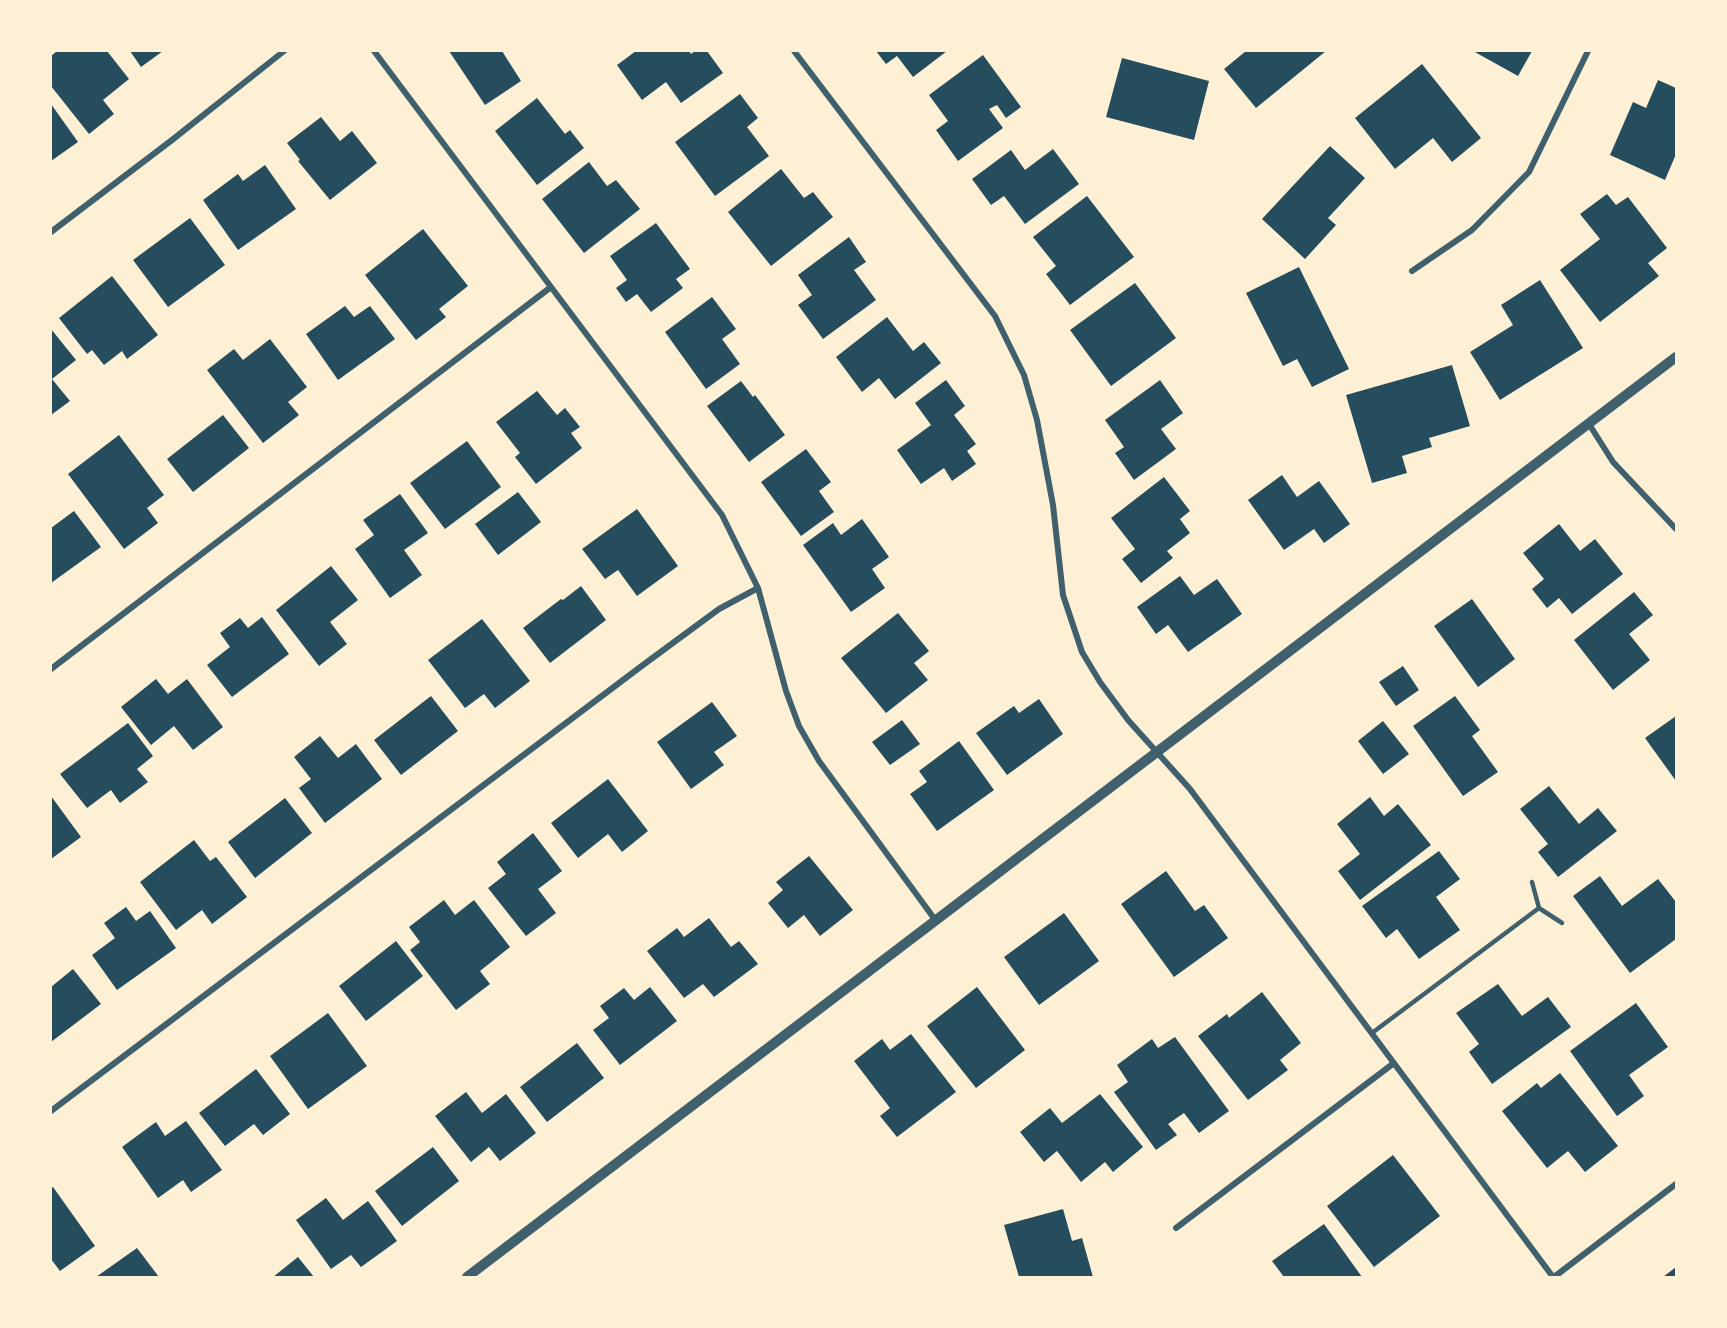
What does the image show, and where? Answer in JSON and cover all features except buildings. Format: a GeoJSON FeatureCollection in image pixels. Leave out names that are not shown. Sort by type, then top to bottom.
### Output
{"type":"FeatureCollection","features":[{"type":"Feature","properties":{"kind":"street"},"geometry":{"type":"LineString","coordinates":[[51,232],[284,51]]}},
{"type":"Feature","properties":{"kind":"street"},"geometry":{"type":"LineString","coordinates":[[374,51],[722,515],[758,588],[786,691],[799,726],[819,761],[936,921]]}},
{"type":"Feature","properties":{"kind":"street"},"geometry":{"type":"LineString","coordinates":[[795,51],[995,316],[1024,375],[1037,420],[1053,505],[1063,596],[1082,652],[1100,682],[1128,720],[1190,789],[1554,1277],[1676,1184]]}},
{"type":"Feature","properties":{"kind":"street"},"geometry":{"type":"LineString","coordinates":[[1412,271],[1472,230],[1529,172],[1588,51]]}},
{"type":"Feature","properties":{"kind":"street"},"geometry":{"type":"LineString","coordinates":[[51,669],[552,287]]}},
{"type":"Feature","properties":{"kind":"street"},"geometry":{"type":"LineString","coordinates":[[467,1277],[1676,357]]}},
{"type":"Feature","properties":{"kind":"street"},"geometry":{"type":"LineString","coordinates":[[1589,424],[1613,462],[1676,529]]}},
{"type":"Feature","properties":{"kind":"street"},"geometry":{"type":"LineString","coordinates":[[51,1111],[652,658],[719,609],[758,588]]}},
{"type":"Feature","properties":{"kind":"street"},"geometry":{"type":"LineString","coordinates":[[1176,1228],[1394,1063]]}},
{"type":"Feature","properties":{"kind":"lane"},"geometry":{"type":"LineString","coordinates":[[1532,882],[1539,908],[1562,923]]}},
{"type":"Feature","properties":{"kind":"lane"},"geometry":{"type":"LineString","coordinates":[[1372,1033],[1539,908]]}}]}
